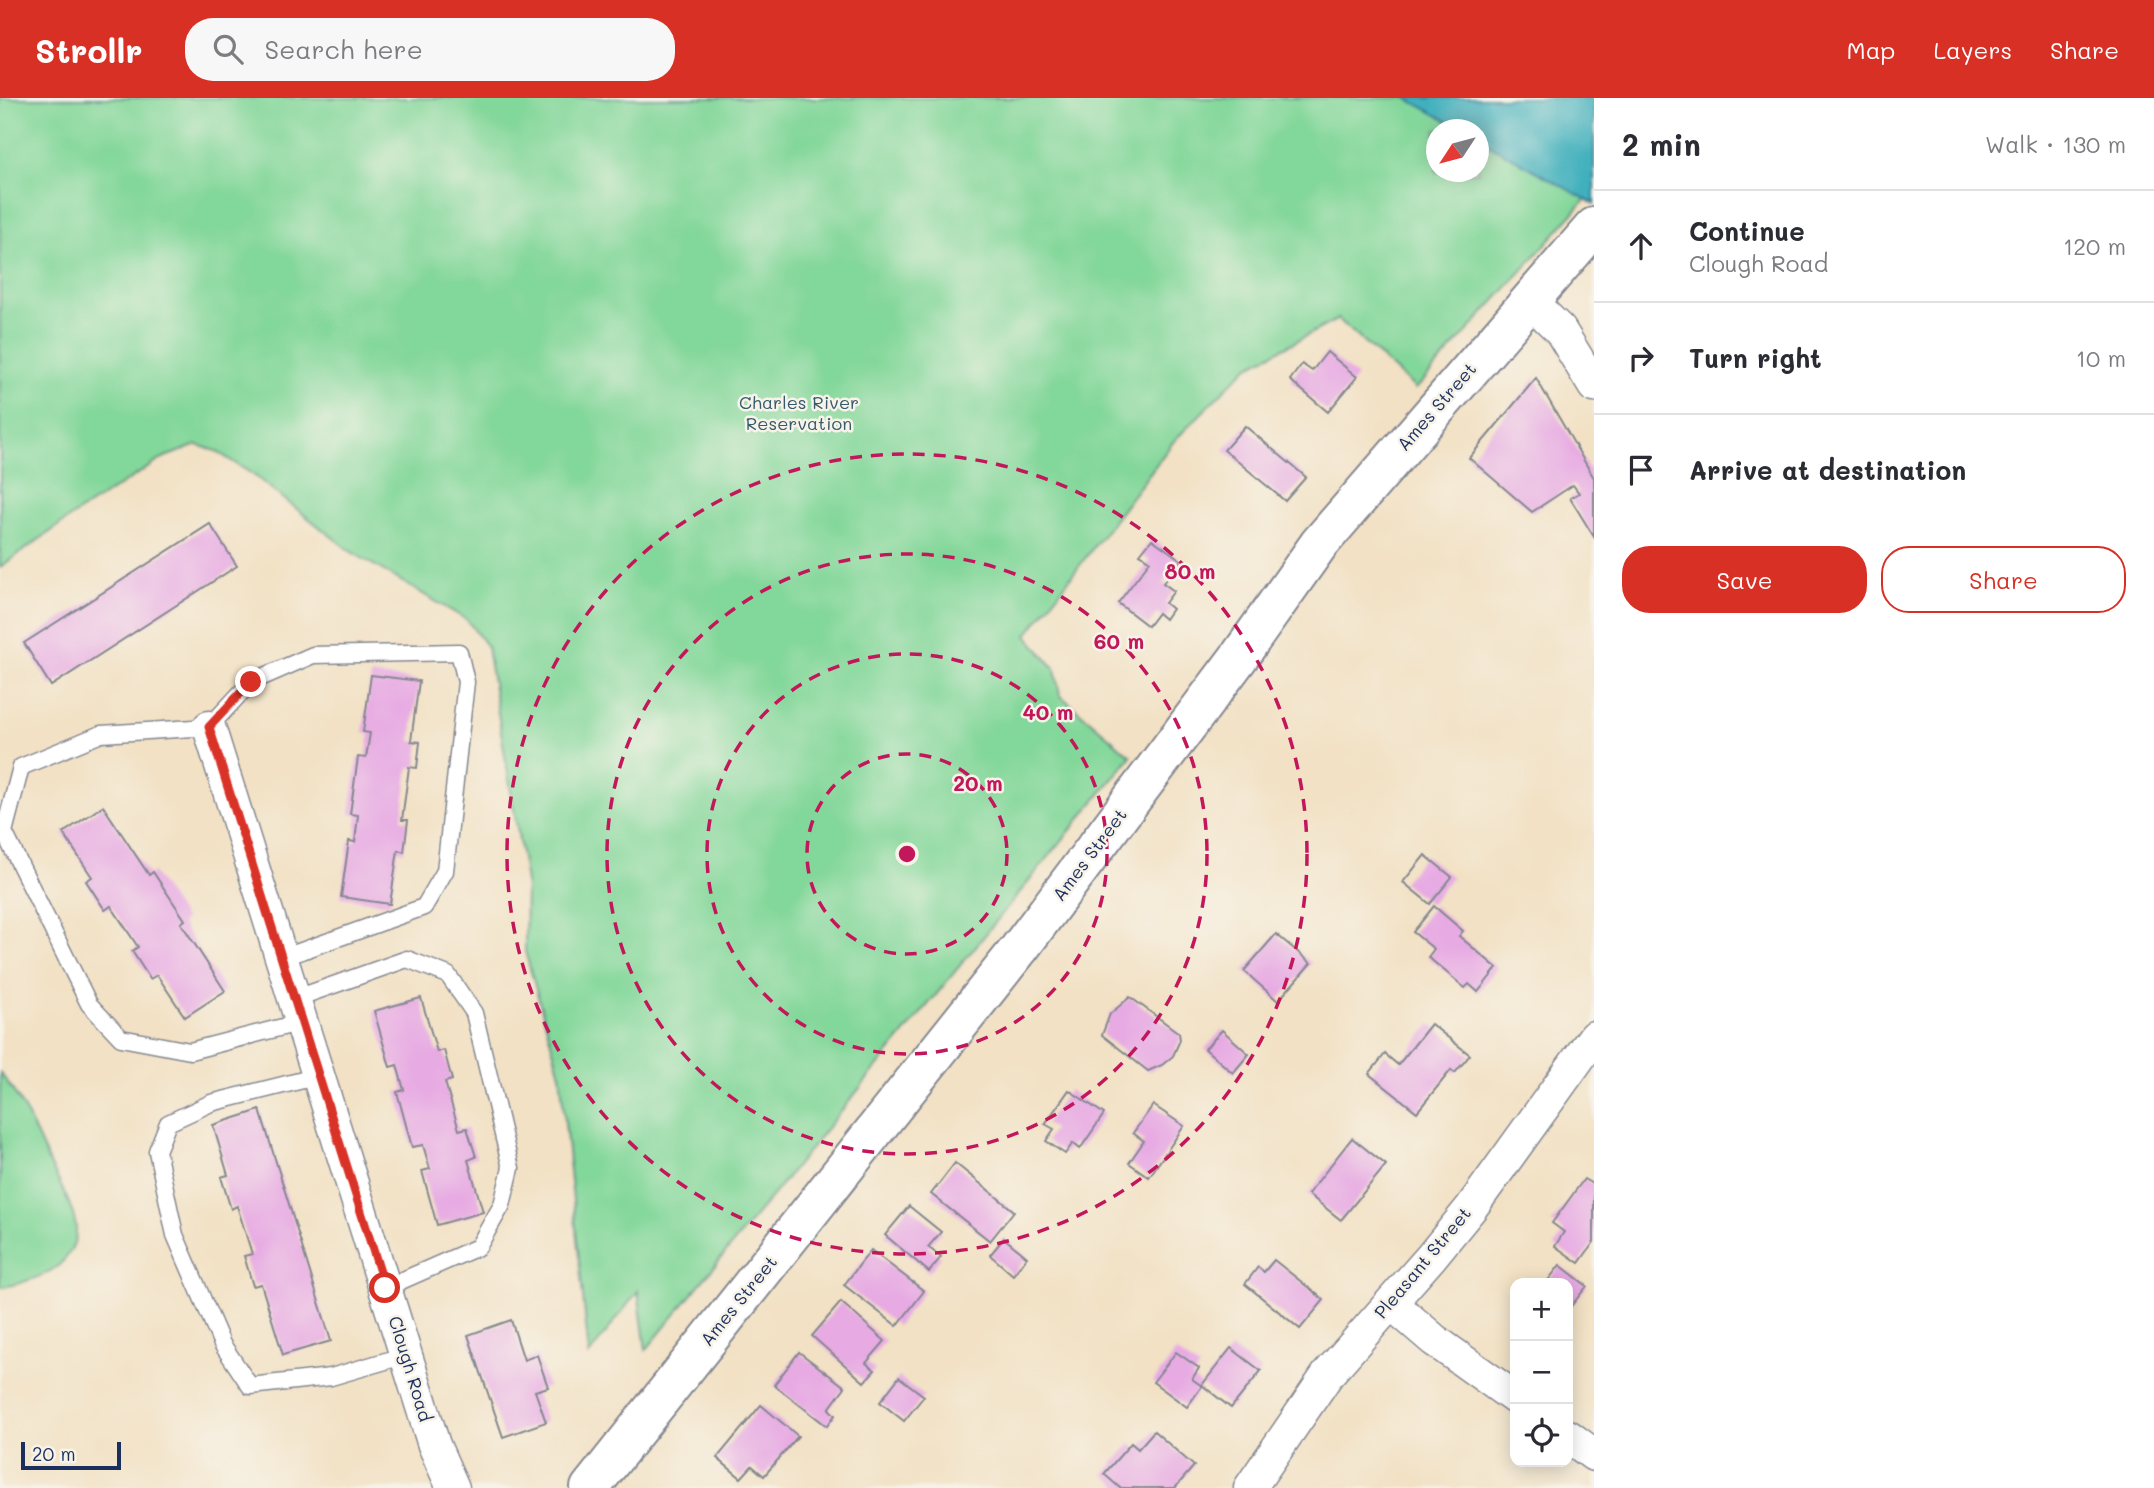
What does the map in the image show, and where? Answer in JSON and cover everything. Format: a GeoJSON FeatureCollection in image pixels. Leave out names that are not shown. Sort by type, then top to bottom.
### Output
{"type":"FeatureCollection","features":[{"type":"Feature","properties":{"kind":"street","name":"Ames Street"},"geometry":{"type":"LineString","coordinates":[[590,1488],[1020,949],[1320,544],[1590,232]]}},
{"type":"Feature","properties":{"kind":"street"},"geometry":{"type":"LineString","coordinates":[[1529,300],[1560,330],[1594,386]]}},
{"type":"Feature","properties":{"kind":"street","name":"Clough Road"},"geometry":{"type":"LineString","coordinates":[[209,727],[405,1355],[434,1445],[453,1488]]}},
{"type":"Feature","properties":{"kind":"street","name":"Pleasant Street"},"geometry":{"type":"LineString","coordinates":[[1250,1488],[1328,1374],[1471,1208],[1594,1037]]}},
{"type":"Feature","properties":{"kind":"street"},"geometry":{"type":"LineString","coordinates":[[1391,1303],[1434,1339],[1510,1394]]}},
{"type":"Feature","properties":{"kind":"street"},"geometry":{"type":"LineString","coordinates":[[1573,1440],[1594,1455]]}},
{"type":"Feature","properties":{"kind":"lane"},"geometry":{"type":"LineString","coordinates":[[282,958],[424,907],[445,872],[466,682],[458,652],[313,655],[251,682],[209,727],[101,734],[21,767],[4,832],[89,1004],[121,1038],[190,1051],[298,1011],[407,959],[448,975],[474,1013],[511,1168],[502,1205],[478,1247],[385,1288]]}},
{"type":"Feature","properties":{"kind":"lane"},"geometry":{"type":"LineString","coordinates":[[318,1076],[211,1103],[168,1123],[157,1151],[175,1235],[222,1344],[250,1386],[331,1377],[405,1355]]}},
{"type":"Feature","properties":{"kind":"green space","name":"Charles River Reservation"},"geometry":{"type":"Polygon","coordinates":[[[0,98],[1574,98],[1594,190],[1416,389],[1338,319],[1247,367],[1174,441],[1027,635],[1055,669],[1060,695],[1131,756],[646,1350],[638,1291],[589,1355],[560,1074],[525,951],[526,882],[487,647],[467,620],[350,551],[255,476],[216,451],[197,445],[165,457],[84,508],[0,567],[0,98]]]}},
{"type":"Feature","properties":{"kind":"green space"},"geometry":{"type":"Polygon","coordinates":[[[0,1073],[26,1114],[65,1195],[76,1225],[73,1246],[59,1264],[39,1277],[4,1287],[0,1287],[0,1073]]]}},
{"type":"Feature","properties":{"kind":"water"},"geometry":{"type":"Polygon","coordinates":[[[1406,98],[1594,98],[1594,204],[1489,145],[1489,119],[1444,119],[1406,98]]]}},
{"type":"Feature","properties":{"kind":"building"},"geometry":{"type":"Polygon","coordinates":[[[1327,352],[1357,377],[1328,412],[1290,380],[1302,364],[1312,371],[1327,352]]]}},
{"type":"Feature","properties":{"kind":"building"},"geometry":{"type":"Polygon","coordinates":[[[1536,378],[1594,478],[1594,537],[1570,498],[1579,493],[1573,485],[1532,512],[1469,458],[1536,378]]]}},
{"type":"Feature","properties":{"kind":"building"},"geometry":{"type":"Polygon","coordinates":[[[1245,426],[1306,477],[1285,501],[1224,450],[1245,426]]]}},
{"type":"Feature","properties":{"kind":"building"},"geometry":{"type":"Polygon","coordinates":[[[210,524],[237,566],[51,686],[24,643],[210,524]]]}},
{"type":"Feature","properties":{"kind":"building"},"geometry":{"type":"Polygon","coordinates":[[[1152,539],[1181,560],[1163,583],[1174,591],[1165,603],[1172,609],[1165,619],[1158,613],[1148,626],[1118,603],[1150,561],[1140,554],[1152,539]]]}},
{"type":"Feature","properties":{"kind":"building"},"geometry":{"type":"Polygon","coordinates":[[[371,675],[419,681],[411,741],[420,742],[417,768],[409,767],[402,820],[408,820],[404,852],[398,850],[390,904],[341,897],[349,841],[355,842],[358,815],[350,814],[358,757],[366,758],[370,733],[363,732],[371,675]]]}},
{"type":"Feature","properties":{"kind":"building"},"geometry":{"type":"Polygon","coordinates":[[[103,806],[149,875],[153,872],[185,920],[181,923],[225,991],[185,1017],[157,975],[150,979],[132,951],[138,947],[111,906],[105,910],[86,881],[92,877],[63,833],[103,806]]]}},
{"type":"Feature","properties":{"kind":"building"},"geometry":{"type":"Polygon","coordinates":[[[1425,855],[1452,877],[1430,904],[1403,882],[1425,855]]]}},
{"type":"Feature","properties":{"kind":"building"},"geometry":{"type":"Polygon","coordinates":[[[1434,906],[1463,931],[1459,936],[1497,968],[1478,992],[1469,984],[1465,988],[1428,957],[1434,949],[1413,932],[1434,906]]]}},
{"type":"Feature","properties":{"kind":"building"},"geometry":{"type":"Polygon","coordinates":[[[1276,934],[1311,963],[1278,1001],[1244,971],[1276,934]]]}},
{"type":"Feature","properties":{"kind":"building"},"geometry":{"type":"Polygon","coordinates":[[[1130,997],[1179,1033],[1180,1040],[1173,1056],[1148,1071],[1102,1035],[1110,1014],[1130,997]]]}},
{"type":"Feature","properties":{"kind":"building"},"geometry":{"type":"Polygon","coordinates":[[[421,998],[437,1052],[444,1050],[452,1080],[445,1082],[459,1130],[467,1128],[476,1157],[468,1160],[483,1212],[437,1225],[422,1171],[430,1169],[423,1145],[412,1147],[397,1092],[404,1090],[397,1065],[390,1067],[374,1011],[421,998]]]}},
{"type":"Feature","properties":{"kind":"building"},"geometry":{"type":"Polygon","coordinates":[[[1431,1024],[1470,1055],[1455,1073],[1451,1070],[1417,1112],[1369,1074],[1385,1054],[1398,1065],[1431,1024]]]}},
{"type":"Feature","properties":{"kind":"building"},"geometry":{"type":"Polygon","coordinates":[[[1222,1030],[1249,1054],[1233,1073],[1205,1049],[1222,1030]]]}},
{"type":"Feature","properties":{"kind":"building"},"geometry":{"type":"Polygon","coordinates":[[[1069,1090],[1104,1114],[1080,1149],[1073,1143],[1065,1154],[1046,1141],[1054,1129],[1045,1124],[1069,1090]]]}},
{"type":"Feature","properties":{"kind":"building"},"geometry":{"type":"Polygon","coordinates":[[[1153,1105],[1184,1126],[1149,1177],[1129,1163],[1144,1141],[1133,1133],[1153,1105]]]}},
{"type":"Feature","properties":{"kind":"building"},"geometry":{"type":"Polygon","coordinates":[[[260,1110],[331,1341],[283,1355],[261,1284],[253,1286],[244,1256],[252,1254],[237,1206],[231,1209],[221,1177],[228,1175],[213,1125],[260,1110]]]}},
{"type":"Feature","properties":{"kind":"building"},"geometry":{"type":"Polygon","coordinates":[[[1352,1138],[1386,1165],[1341,1220],[1308,1194],[1352,1138]]]}},
{"type":"Feature","properties":{"kind":"building"},"geometry":{"type":"Polygon","coordinates":[[[955,1163],[1014,1211],[990,1241],[931,1194],[955,1163]]]}},
{"type":"Feature","properties":{"kind":"building"},"geometry":{"type":"Polygon","coordinates":[[[1584,1179],[1594,1185],[1594,1242],[1579,1263],[1555,1246],[1564,1232],[1552,1223],[1584,1179]]]}},
{"type":"Feature","properties":{"kind":"building"},"geometry":{"type":"Polygon","coordinates":[[[909,1206],[941,1232],[928,1247],[941,1257],[929,1272],[885,1235],[909,1206]]]}},
{"type":"Feature","properties":{"kind":"building"},"geometry":{"type":"Polygon","coordinates":[[[1004,1238],[1027,1257],[1013,1275],[990,1255],[1004,1238]]]}},
{"type":"Feature","properties":{"kind":"building"},"geometry":{"type":"Polygon","coordinates":[[[871,1250],[924,1291],[897,1326],[844,1285],[871,1250]]]}},
{"type":"Feature","properties":{"kind":"building"},"geometry":{"type":"Polygon","coordinates":[[[1274,1260],[1324,1300],[1300,1329],[1245,1284],[1258,1267],[1264,1272],[1274,1260]]]}},
{"type":"Feature","properties":{"kind":"building"},"geometry":{"type":"Polygon","coordinates":[[[1560,1265],[1587,1286],[1573,1304],[1573,1278],[1550,1278],[1560,1265]]]}},
{"type":"Feature","properties":{"kind":"building"},"geometry":{"type":"Polygon","coordinates":[[[841,1302],[885,1341],[866,1363],[875,1370],[864,1382],[812,1336],[841,1302]]]}},
{"type":"Feature","properties":{"kind":"building"},"geometry":{"type":"Polygon","coordinates":[[[511,1320],[524,1360],[537,1355],[548,1387],[535,1391],[546,1422],[503,1437],[468,1335],[511,1320]]]}},
{"type":"Feature","properties":{"kind":"building"},"geometry":{"type":"Polygon","coordinates":[[[1231,1348],[1261,1371],[1231,1408],[1202,1385],[1231,1348]]]}},
{"type":"Feature","properties":{"kind":"building"},"geometry":{"type":"Polygon","coordinates":[[[799,1352],[845,1387],[829,1409],[835,1415],[827,1426],[774,1385],[799,1352]]]}},
{"type":"Feature","properties":{"kind":"building"},"geometry":{"type":"Polygon","coordinates":[[[1176,1352],[1199,1368],[1192,1379],[1202,1386],[1187,1407],[1153,1382],[1176,1352]]]}},
{"type":"Feature","properties":{"kind":"building"},"geometry":{"type":"Polygon","coordinates":[[[899,1377],[924,1396],[904,1421],[880,1402],[899,1377]]]}},
{"type":"Feature","properties":{"kind":"building"},"geometry":{"type":"Polygon","coordinates":[[[761,1405],[798,1436],[764,1476],[752,1466],[741,1478],[717,1458],[761,1405]]]}},
{"type":"Feature","properties":{"kind":"building"},"geometry":{"type":"Polygon","coordinates":[[[1154,1431],[1194,1466],[1175,1488],[1120,1488],[1104,1474],[1131,1443],[1138,1449],[1154,1431]]]}},
{"type":"Feature","properties":{"kind":"route"},"geometry":{"type":"LineString","coordinates":[[251,682],[209,727],[385,1288]]}}]}
